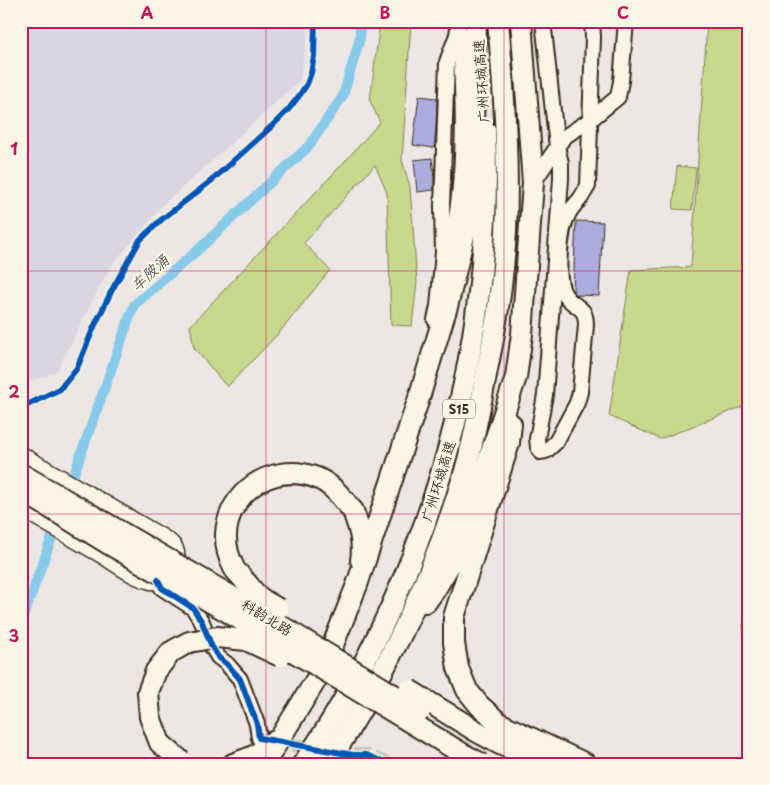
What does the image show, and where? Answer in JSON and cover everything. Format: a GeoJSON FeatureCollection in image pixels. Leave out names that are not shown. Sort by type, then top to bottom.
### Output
{"type":"FeatureCollection","features":[{"type":"Feature","properties":{"kind":"highway"},"geometry":{"type":"LineString","coordinates":[[264,764],[324,667],[358,585],[448,303],[468,223],[476,21]]}},
{"type":"Feature","properties":{"kind":"highway","name":"广州环城高速"},"geometry":{"type":"LineString","coordinates":[[303,764],[342,704],[372,647],[403,580],[434,500],[460,402],[479,299],[484,240],[485,134],[476,21]]}},
{"type":"Feature","properties":{"kind":"highway","name":"广州环城高速"},"geometry":{"type":"LineString","coordinates":[[328,764],[359,715],[390,656],[426,580],[465,469],[481,404],[498,309],[506,234],[507,181],[504,90],[498,21]]}},
{"type":"Feature","properties":{"kind":"highway"},"geometry":{"type":"LineString","coordinates":[[520,21],[533,183],[522,334],[509,443],[454,617],[454,644],[458,668],[467,690],[479,705],[499,723],[586,764]]}},
{"type":"Feature","properties":{"kind":"highway"},"geometry":{"type":"LineString","coordinates":[[400,635],[436,588],[453,560],[475,501],[516,377]]}},
{"type":"Feature","properties":{"kind":"highway","name":"科韵北路"},"geometry":{"type":"LineString","coordinates":[[21,474],[254,609],[470,742],[511,764]]}},
{"type":"Feature","properties":{"kind":"highway"},"geometry":{"type":"LineString","coordinates":[[358,585],[363,550],[360,529],[353,511],[338,492],[318,479],[301,474],[277,474],[256,482],[239,498],[228,521],[226,545],[234,569],[258,596],[476,731],[545,764]]}},
{"type":"Feature","properties":{"kind":"highway","name":"科韵北路"},"geometry":{"type":"LineString","coordinates":[[21,490],[482,764]]}},
{"type":"Feature","properties":{"kind":"highway"},"geometry":{"type":"LineString","coordinates":[[185,763],[160,743],[150,717],[148,692],[156,671],[171,652],[189,642],[217,637],[246,640],[281,656],[460,763]]}},
{"type":"Feature","properties":{"kind":"highway"},"geometry":{"type":"LineString","coordinates":[[233,764],[254,756],[283,734]]}},
{"type":"Feature","properties":{"kind":"main road"},"geometry":{"type":"LineString","coordinates":[[21,456],[170,543],[176,556],[172,568],[162,580],[144,577],[21,507]]}},
{"type":"Feature","properties":{"kind":"street"},"geometry":{"type":"LineString","coordinates":[[418,401],[450,259],[460,184],[462,143],[459,21]]}},
{"type":"Feature","properties":{"kind":"street"},"geometry":{"type":"LineString","coordinates":[[543,21],[557,147],[561,163],[561,179],[545,395],[537,440],[541,452],[546,451],[556,442],[577,403],[580,392],[586,316],[582,310],[565,296],[559,270],[563,226],[568,213],[588,186],[592,21]]}},
{"type":"Feature","properties":{"kind":"street"},"geometry":{"type":"LineString","coordinates":[[533,183],[564,137],[590,120],[618,97],[626,21]]}},
{"type":"Feature","properties":{"kind":"street"},"geometry":{"type":"LineString","coordinates":[[158,580],[162,588],[192,608],[202,622],[218,657],[240,679],[257,724],[258,738]]}},
{"type":"Feature","properties":{"kind":"shaded area"},"geometry":{"type":"Polygon","coordinates":[[[21,21],[309,21],[309,23],[300,80],[165,203],[110,267],[56,372],[21,385],[21,21]]]}},
{"type":"Feature","properties":{"kind":"green space"},"geometry":{"type":"Polygon","coordinates":[[[380,21],[411,21],[402,160],[410,187],[417,282],[412,326],[391,325],[387,193],[375,165],[304,243],[330,270],[280,332],[227,387],[194,348],[190,326],[380,122],[370,101],[380,21]]]}},
{"type":"Feature","properties":{"kind":"green space"},"geometry":{"type":"Polygon","coordinates":[[[707,24],[749,32],[749,404],[660,439],[609,416],[631,270],[691,267],[707,24]]]}},
{"type":"Feature","properties":{"kind":"green space"},"geometry":{"type":"Polygon","coordinates":[[[677,166],[696,168],[692,210],[673,209],[677,166]]]}},
{"type":"Feature","properties":{"kind":"green space"},"geometry":{"type":"Polygon","coordinates":[[[749,612],[749,688],[743,625],[749,612]]]}},
{"type":"Feature","properties":{"kind":"building"},"geometry":{"type":"Polygon","coordinates":[[[419,96],[437,98],[434,148],[413,145],[419,96]]]}},
{"type":"Feature","properties":{"kind":"building"},"geometry":{"type":"Polygon","coordinates":[[[432,158],[434,190],[417,192],[414,160],[432,158]]]}},
{"type":"Feature","properties":{"kind":"building"},"geometry":{"type":"Polygon","coordinates":[[[576,221],[603,222],[599,296],[577,295],[573,291],[576,221]]]}},
{"type":"Feature","properties":{"kind":"waterway","name":"车陂涌"},"geometry":{"type":"LineString","coordinates":[[69,488],[134,305],[199,249],[309,146],[343,96],[360,38],[360,21]]}},
{"type":"Feature","properties":{"kind":"waterway","name":"车陂涌"},"geometry":{"type":"LineString","coordinates":[[21,623],[57,523]]}},
{"type":"Feature","properties":{"kind":"tunnel"},"geometry":{"type":"LineString","coordinates":[[271,741],[353,755],[366,755],[388,764]]}},
{"type":"Feature","properties":{"kind":"cycle path"},"geometry":{"type":"LineString","coordinates":[[21,408],[60,389],[77,368],[112,290],[140,240],[161,220],[211,181],[272,126],[299,96],[307,84],[311,73],[314,56],[315,21]]}},
{"type":"Feature","properties":{"kind":"cycle path"},"geometry":{"type":"LineString","coordinates":[[158,580],[162,588],[193,608],[202,622],[218,657],[240,679],[257,724],[259,738],[353,755],[366,755],[388,764]]}}]}
